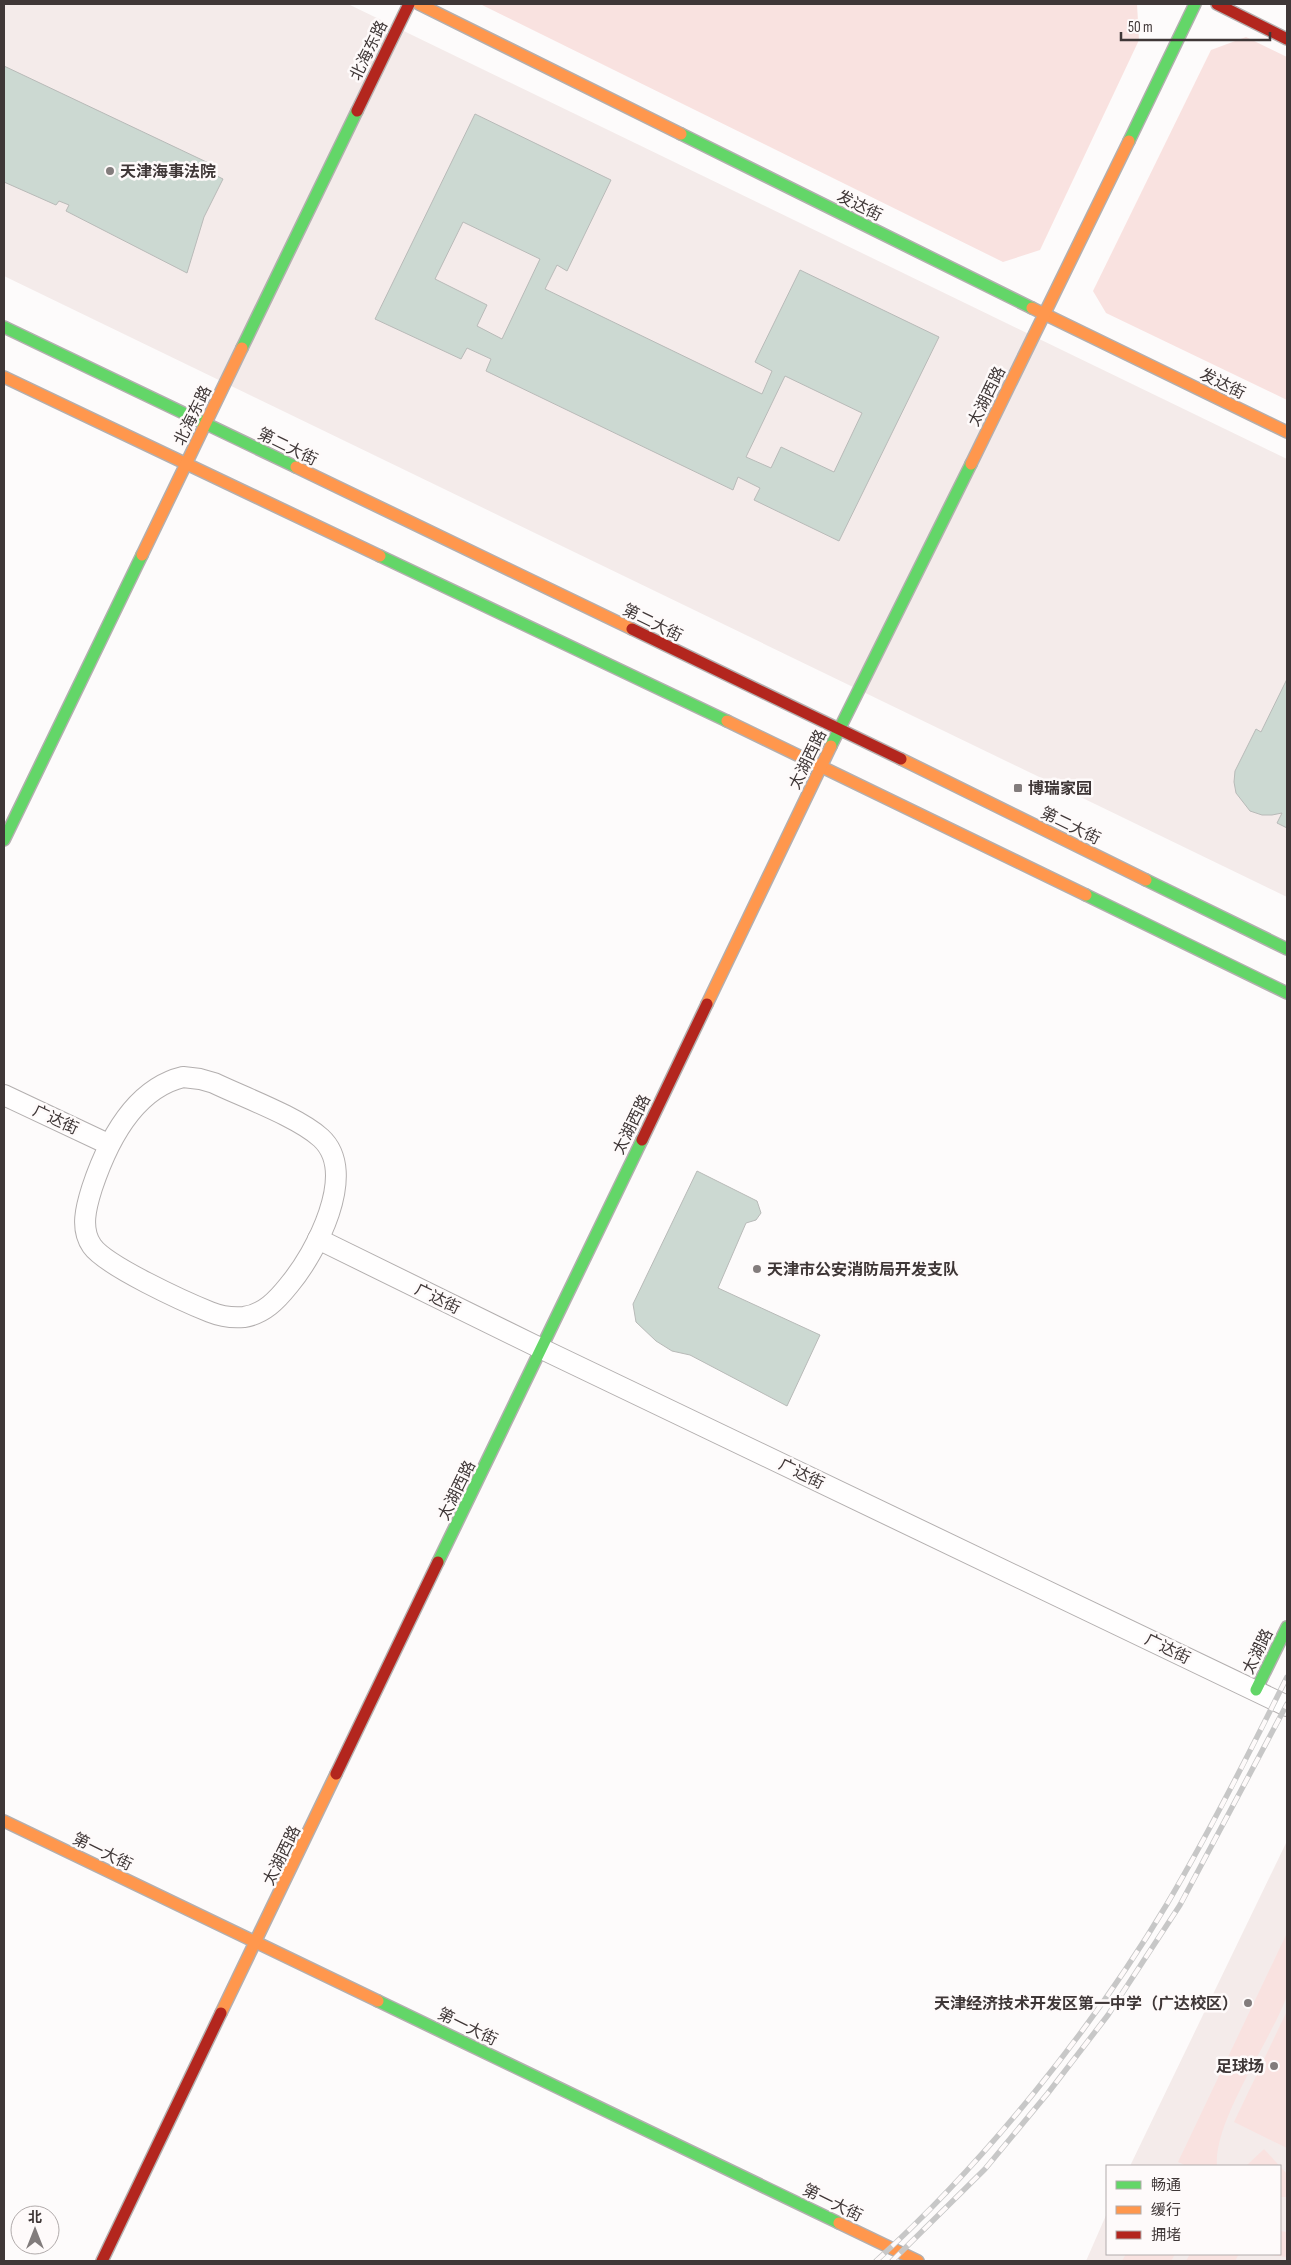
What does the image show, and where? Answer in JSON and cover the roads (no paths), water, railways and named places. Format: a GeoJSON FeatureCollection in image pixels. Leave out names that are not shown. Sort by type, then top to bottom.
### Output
{"type":"FeatureCollection","features":[{"type":"Feature","properties":{"kind":"street","name":"北海东路"},"geometry":{"type":"LineString","coordinates":[[4,840],[409,4]]}},
{"type":"Feature","properties":{"kind":"street","name":"发达街"},"geometry":{"type":"LineString","coordinates":[[419,4],[1045,315],[1054,325],[1287,432]]}},
{"type":"Feature","properties":{"kind":"street","name":"太湖西路"},"geometry":{"type":"LineString","coordinates":[[102,2261],[245,1954],[256,1943],[551,1354],[821,767],[1045,315],[1195,4]]}},
{"type":"Feature","properties":{"kind":"street"},"geometry":{"type":"LineString","coordinates":[[1217,4],[1287,39]]}},
{"type":"Feature","properties":{"kind":"street","name":"第二大街"},"geometry":{"type":"LineString","coordinates":[[4,327],[855,737],[1287,949]]}},
{"type":"Feature","properties":{"kind":"street"},"geometry":{"type":"LineString","coordinates":[[4,377],[821,767],[1287,993]]}},
{"type":"Feature","properties":{"kind":"street"},"geometry":{"type":"LineString","coordinates":[[183,1077],[200,1079],[214,1083],[300,1124],[322,1139],[332,1156],[336,1176],[332,1205],[318,1239],[292,1282],[277,1299],[260,1312],[244,1317],[230,1317],[212,1312],[121,1269],[105,1259],[92,1246],[85,1226],[86,1208],[108,1144],[125,1119],[139,1104],[167,1081],[183,1077]]}},
{"type":"Feature","properties":{"kind":"street","name":"广达街"},"geometry":{"type":"LineString","coordinates":[[4,1095],[108,1144]]}},
{"type":"Feature","properties":{"kind":"street","name":"广达街"},"geometry":{"type":"LineString","coordinates":[[318,1239],[551,1354],[1287,1706]]}},
{"type":"Feature","properties":{"kind":"street","name":"太湖路"},"geometry":{"type":"LineString","coordinates":[[1256,1690],[1287,1627]]}},
{"type":"Feature","properties":{"kind":"street","name":"第一大街"},"geometry":{"type":"LineString","coordinates":[[4,1820],[256,1943],[267,1951],[918,2261]]}},
{"type":"Feature","properties":{"kind":"street","name":"第一大街"},"geometry":{"type":"LineString","coordinates":[[245,1954],[267,1951]]}},
{"type":"Feature","properties":{"kind":"railway"},"geometry":{"type":"LineString","coordinates":[[876,2261],[917,2222],[996,2138],[1034,2093],[1105,1999],[1137,1952],[1199,1849],[1287,1677]]}},
{"type":"Feature","properties":{"kind":"railway"},"geometry":{"type":"LineString","coordinates":[[892,2261],[985,2169],[1048,2093],[1108,2015],[1180,1905],[1287,1704]]}},
{"type":"Feature","properties":{"kind":"place","name":"天津海事法院"},"geometry":{"type":"Point","coordinates":[110,171]}},
{"type":"Feature","properties":{"kind":"place","name":"博瑞家园"},"geometry":{"type":"Point","coordinates":[1018,788]}},
{"type":"Feature","properties":{"kind":"place","name":"天津市公安消防局开发支队"},"geometry":{"type":"Point","coordinates":[757,1269]}},
{"type":"Feature","properties":{"kind":"place","name":"天津经济技术开发区第一中学（广达校区）"},"geometry":{"type":"Point","coordinates":[1248,2003]}},
{"type":"Feature","properties":{"kind":"place","name":"足球场"},"geometry":{"type":"Point","coordinates":[1274,2066]}}]}
